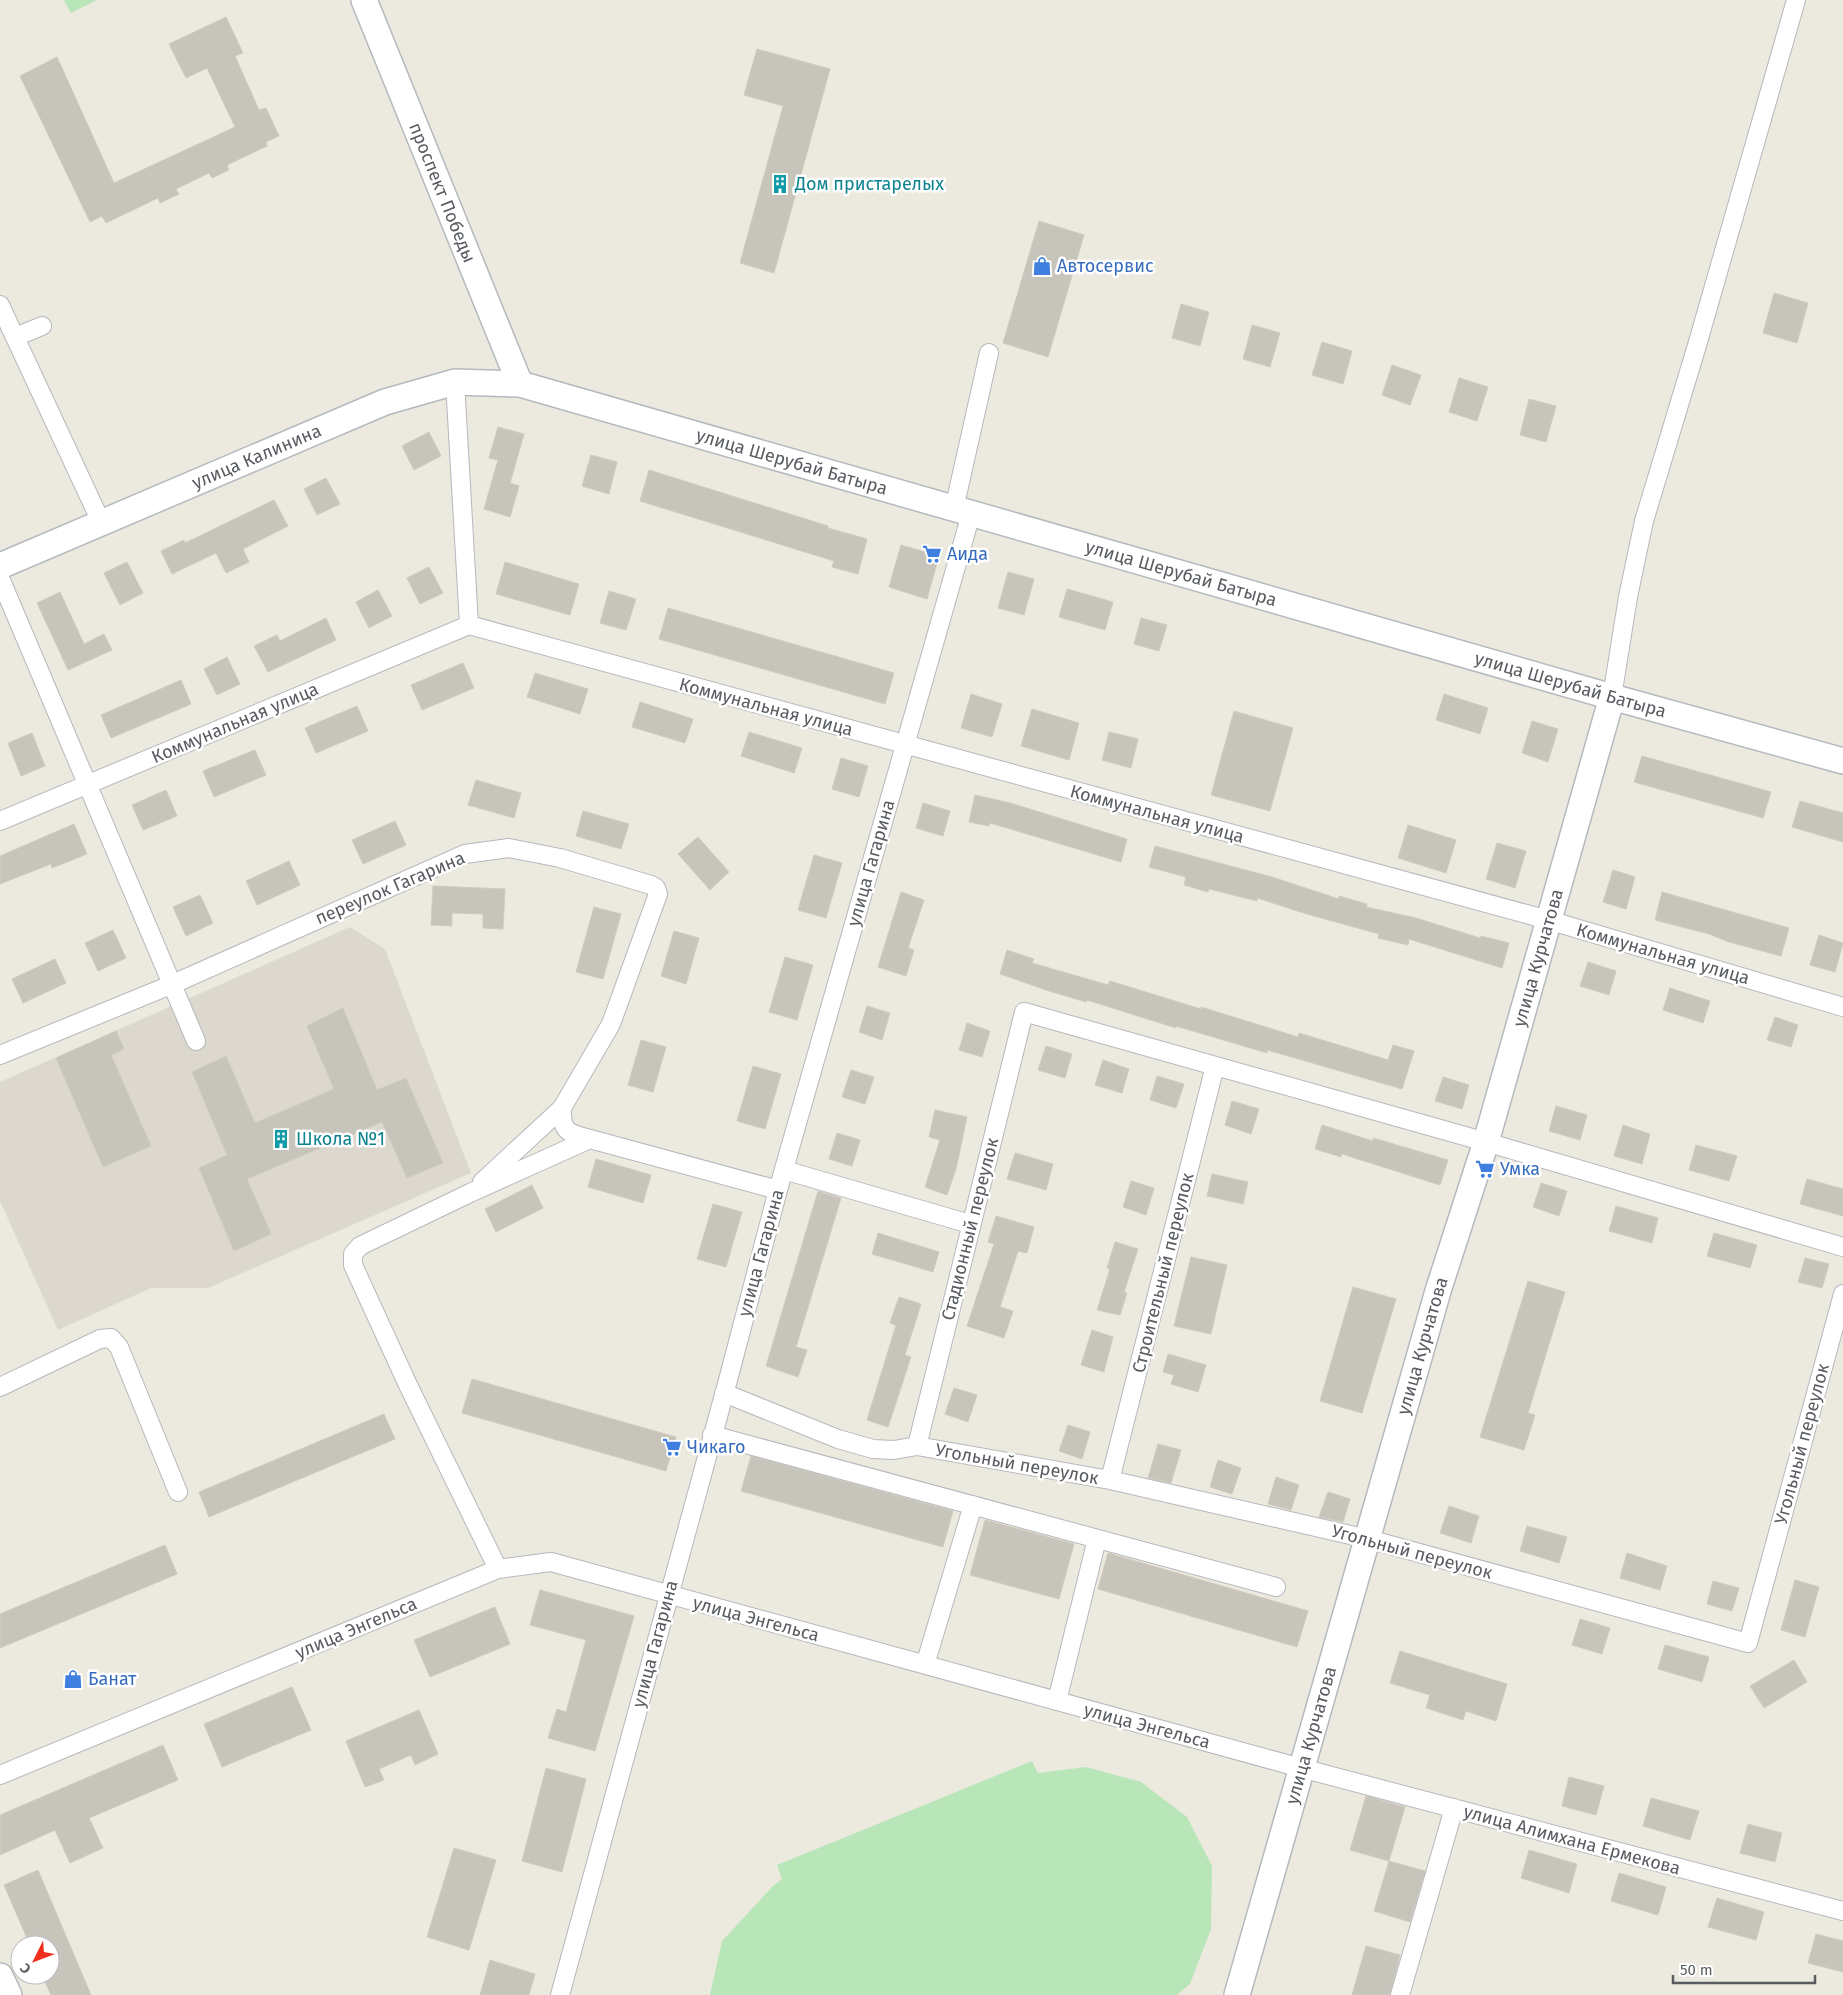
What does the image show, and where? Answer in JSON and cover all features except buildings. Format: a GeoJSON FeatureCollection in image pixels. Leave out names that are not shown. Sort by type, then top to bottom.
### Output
{"type":"FeatureCollection","features":[{"type":"Feature","properties":{"kind":"street","name":"проспект Победы"},"geometry":{"type":"LineString","coordinates":[[364,0],[520,384]]}},
{"type":"Feature","properties":{"kind":"street"},"geometry":{"type":"LineString","coordinates":[[1612,697],[1628,597],[1644,521],[1698,342],[1796,0]]}},
{"type":"Feature","properties":{"kind":"street"},"geometry":{"type":"LineString","coordinates":[[0,305],[101,522]]}},
{"type":"Feature","properties":{"kind":"street"},"geometry":{"type":"LineString","coordinates":[[15,337],[42,326]]}},
{"type":"Feature","properties":{"kind":"street","name":"улица Гагарина"},"geometry":{"type":"LineString","coordinates":[[560,1995],[778,1190],[904,745],[962,511],[989,353]]}},
{"type":"Feature","properties":{"kind":"street","name":"улица Калинина"},"geometry":{"type":"LineString","coordinates":[[0,566],[385,402],[454,382],[520,384]]}},
{"type":"Feature","properties":{"kind":"street"},"geometry":{"type":"LineString","coordinates":[[454,382],[469,625]]}},
{"type":"Feature","properties":{"kind":"street","name":"улица Шерубай Батыра"},"geometry":{"type":"LineString","coordinates":[[520,384],[1612,697],[1843,761]]}},
{"type":"Feature","properties":{"kind":"street"},"geometry":{"type":"LineString","coordinates":[[0,578],[196,1041]]}},
{"type":"Feature","properties":{"kind":"street","name":"Коммунальная улица"},"geometry":{"type":"LineString","coordinates":[[0,821],[469,625],[1548,920],[1843,1007]]}},
{"type":"Feature","properties":{"kind":"street","name":"улица Курчатова"},"geometry":{"type":"LineString","coordinates":[[1237,1995],[1438,1291],[1486,1142],[1612,697]]}},
{"type":"Feature","properties":{"kind":"street","name":"переулок Гагарина"},"geometry":{"type":"LineString","coordinates":[[0,1055],[173,984],[466,854],[509,848],[560,858],[651,885],[656,888],[658,894],[611,1024],[562,1108]]}},
{"type":"Feature","properties":{"kind":"street","name":"Стадионный переулок"},"geometry":{"type":"LineString","coordinates":[[917,1446],[970,1224],[1024,1012],[1215,1066]]}},
{"type":"Feature","properties":{"kind":"street"},"geometry":{"type":"LineString","coordinates":[[1215,1066],[1486,1142],[1843,1247]]}},
{"type":"Feature","properties":{"kind":"street","name":"Строительный переулок"},"geometry":{"type":"LineString","coordinates":[[1110,1480],[1215,1066]]}},
{"type":"Feature","properties":{"kind":"street"},"geometry":{"type":"LineString","coordinates":[[562,1108],[562,1121],[565,1128],[571,1133],[778,1190]]}},
{"type":"Feature","properties":{"kind":"street"},"geometry":{"type":"LineString","coordinates":[[470,1193],[562,1108]]}},
{"type":"Feature","properties":{"kind":"street"},"geometry":{"type":"LineString","coordinates":[[498,1569],[408,1384],[353,1265],[353,1254],[360,1246],[470,1193],[590,1139]]}},
{"type":"Feature","properties":{"kind":"street"},"geometry":{"type":"LineString","coordinates":[[784,1170],[970,1224]]}},
{"type":"Feature","properties":{"kind":"street","name":"Угольный переулок"},"geometry":{"type":"LineString","coordinates":[[724,1393],[838,1439],[873,1449],[894,1450],[917,1446],[1110,1480],[1368,1539],[1748,1644],[1843,1294]]}},
{"type":"Feature","properties":{"kind":"street"},"geometry":{"type":"LineString","coordinates":[[0,1387],[100,1339],[110,1338],[119,1347],[178,1492]]}},
{"type":"Feature","properties":{"kind":"street"},"geometry":{"type":"LineString","coordinates":[[712,1435],[1276,1587]]}},
{"type":"Feature","properties":{"kind":"street"},"geometry":{"type":"LineString","coordinates":[[925,1665],[973,1505]]}},
{"type":"Feature","properties":{"kind":"street"},"geometry":{"type":"LineString","coordinates":[[1057,1701],[1097,1539]]}},
{"type":"Feature","properties":{"kind":"street","name":"улица Энгельса"},"geometry":{"type":"LineString","coordinates":[[0,1775],[498,1569],[551,1562],[1301,1768]]}},
{"type":"Feature","properties":{"kind":"street","name":"улица Алимхана Ермекова"},"geometry":{"type":"LineString","coordinates":[[1301,1768],[1843,1911]]}},
{"type":"Feature","properties":{"kind":"street"},"geometry":{"type":"LineString","coordinates":[[1400,1995],[1454,1808]]}},
{"type":"Feature","properties":{"kind":"street"},"geometry":{"type":"LineString","coordinates":[[0,1976],[9,1995]]}},
{"type":"Feature","properties":{"kind":"shaded area"},"geometry":{"type":"Polygon","coordinates":[[[350,927],[385,949],[471,1173],[208,1288],[151,1288],[58,1330],[0,1201],[0,1082],[350,927]]]}},
{"type":"Feature","properties":{"kind":"green space"},"geometry":{"type":"Polygon","coordinates":[[[64,0],[97,0],[71,13],[64,0]]]}},
{"type":"Feature","properties":{"kind":"green space"},"geometry":{"type":"Polygon","coordinates":[[[1032,1761],[1038,1773],[1086,1767],[1141,1782],[1187,1817],[1212,1866],[1211,1929],[1190,1984],[1177,1995],[710,1995],[722,1941],[773,1886],[782,1879],[777,1865],[1032,1761]]]}},
{"type":"Feature","properties":{"kind":"place","name":"Дом пристарелых"},"geometry":{"type":"Point","coordinates":[780,184]}},
{"type":"Feature","properties":{"kind":"place","name":"Автосервис"},"geometry":{"type":"Point","coordinates":[1042,266]}},
{"type":"Feature","properties":{"kind":"place","name":"Аида"},"geometry":{"type":"Point","coordinates":[932,554]}},
{"type":"Feature","properties":{"kind":"place","name":"Школа №1"},"geometry":{"type":"Point","coordinates":[281,1139]}},
{"type":"Feature","properties":{"kind":"place","name":"Умка"},"geometry":{"type":"Point","coordinates":[1485,1169]}},
{"type":"Feature","properties":{"kind":"place","name":"Чикаго"},"geometry":{"type":"Point","coordinates":[672,1447]}},
{"type":"Feature","properties":{"kind":"place","name":"Банат"},"geometry":{"type":"Point","coordinates":[73,1679]}}]}
